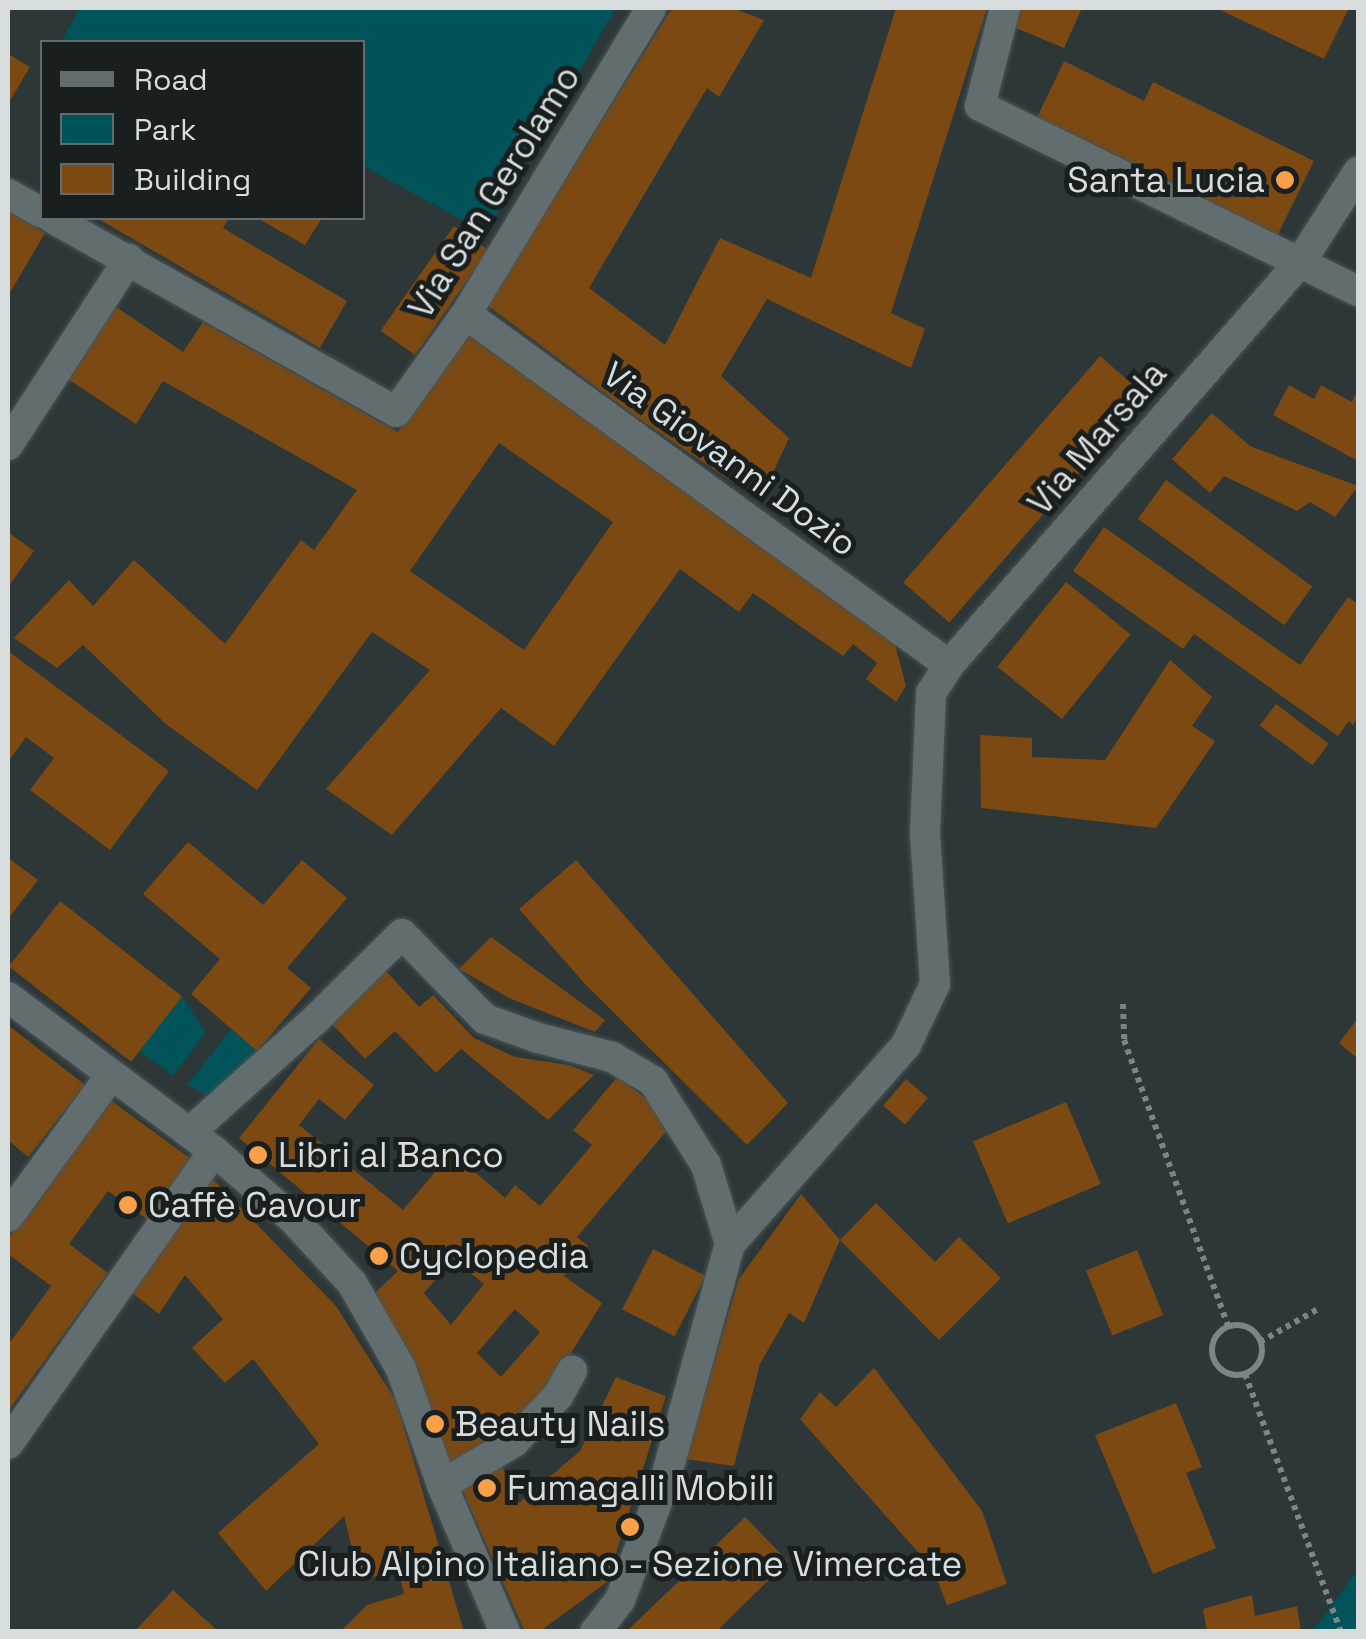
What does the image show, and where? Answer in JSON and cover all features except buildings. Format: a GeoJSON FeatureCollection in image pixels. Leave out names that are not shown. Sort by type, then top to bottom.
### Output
{"type":"FeatureCollection","features":[{"type":"Feature","properties":{"kind":"street","name":"Via San Gerolamo"},"geometry":{"type":"LineString","coordinates":[[129,258],[396,412],[466,314],[651,8]]}},
{"type":"Feature","properties":{"kind":"street"},"geometry":{"type":"LineString","coordinates":[[1005,8],[980,106],[1358,291]]}},
{"type":"Feature","properties":{"kind":"street","name":"Via Marsala"},"geometry":{"type":"LineString","coordinates":[[730,1244],[906,1046],[935,984],[925,832],[932,693],[949,665],[1300,261],[1358,172]]}},
{"type":"Feature","properties":{"kind":"street"},"geometry":{"type":"LineString","coordinates":[[8,194],[40,212]]}},
{"type":"Feature","properties":{"kind":"street"},"geometry":{"type":"LineString","coordinates":[[8,445],[129,258],[56,220]]}},
{"type":"Feature","properties":{"kind":"street","name":"Via Giovanni Dozio"},"geometry":{"type":"LineString","coordinates":[[466,314],[949,665]]}},
{"type":"Feature","properties":{"kind":"street"},"geometry":{"type":"LineString","coordinates":[[8,1444],[202,1142],[315,1020],[402,934],[486,1019],[538,1038],[612,1057],[653,1081],[706,1165],[730,1244],[665,1481],[620,1600],[595,1632]]}},
{"type":"Feature","properties":{"kind":"street"},"geometry":{"type":"LineString","coordinates":[[8,997],[202,1142],[294,1220],[352,1283],[401,1369],[442,1484],[504,1632]]}},
{"type":"Feature","properties":{"kind":"street"},"geometry":{"type":"LineString","coordinates":[[8,1216],[111,1075]]}},
{"type":"Feature","properties":{"kind":"street"},"geometry":{"type":"LineString","coordinates":[[442,1484],[514,1442],[568,1390]]}},
{"type":"Feature","properties":{"kind":"path"},"geometry":{"type":"LineString","coordinates":[[1123,1004],[1124,1040],[1228,1326]]}},
{"type":"Feature","properties":{"kind":"path"},"geometry":{"type":"LineString","coordinates":[[1260,1342],[1318,1308]]}},
{"type":"Feature","properties":{"kind":"path"},"geometry":{"type":"LineString","coordinates":[[1228,1326],[1247,1327],[1260,1342],[1260,1361],[1245,1374],[1226,1373],[1213,1360],[1214,1340],[1228,1326]]}},
{"type":"Feature","properties":{"kind":"path"},"geometry":{"type":"LineString","coordinates":[[1245,1374],[1341,1632]]}},
{"type":"Feature","properties":{"kind":"green space"},"geometry":{"type":"Polygon","coordinates":[[[74,8],[616,8],[486,233],[365,167],[365,40],[62,40],[78,11],[74,8]]]}},
{"type":"Feature","properties":{"kind":"green space"},"geometry":{"type":"Polygon","coordinates":[[[182,997],[206,1032],[173,1076],[139,1051],[182,997]]]}},
{"type":"Feature","properties":{"kind":"green space"},"geometry":{"type":"Polygon","coordinates":[[[231,1029],[257,1051],[220,1090],[205,1094],[187,1085],[231,1029]]]}},
{"type":"Feature","properties":{"kind":"green space"},"geometry":{"type":"Polygon","coordinates":[[[1358,1569],[1358,1631],[1313,1631],[1358,1569]]]}},
{"type":"Feature","properties":{"kind":"place","name":"Santa Lucia"},"geometry":{"type":"Point","coordinates":[1285,180]}},
{"type":"Feature","properties":{"kind":"place","name":"Libri al Banco"},"geometry":{"type":"Point","coordinates":[258,1155]}},
{"type":"Feature","properties":{"kind":"place","name":"Caffè Cavour"},"geometry":{"type":"Point","coordinates":[128,1205]}},
{"type":"Feature","properties":{"kind":"place","name":"Cyclopedia"},"geometry":{"type":"Point","coordinates":[379,1256]}},
{"type":"Feature","properties":{"kind":"place","name":"Beauty Nails"},"geometry":{"type":"Point","coordinates":[435,1424]}},
{"type":"Feature","properties":{"kind":"place","name":"Fumagalli Mobili"},"geometry":{"type":"Point","coordinates":[487,1488]}},
{"type":"Feature","properties":{"kind":"place","name":"Club Alpino Italiano - Sezione Vimercate"},"geometry":{"type":"Point","coordinates":[630,1527]}}]}
